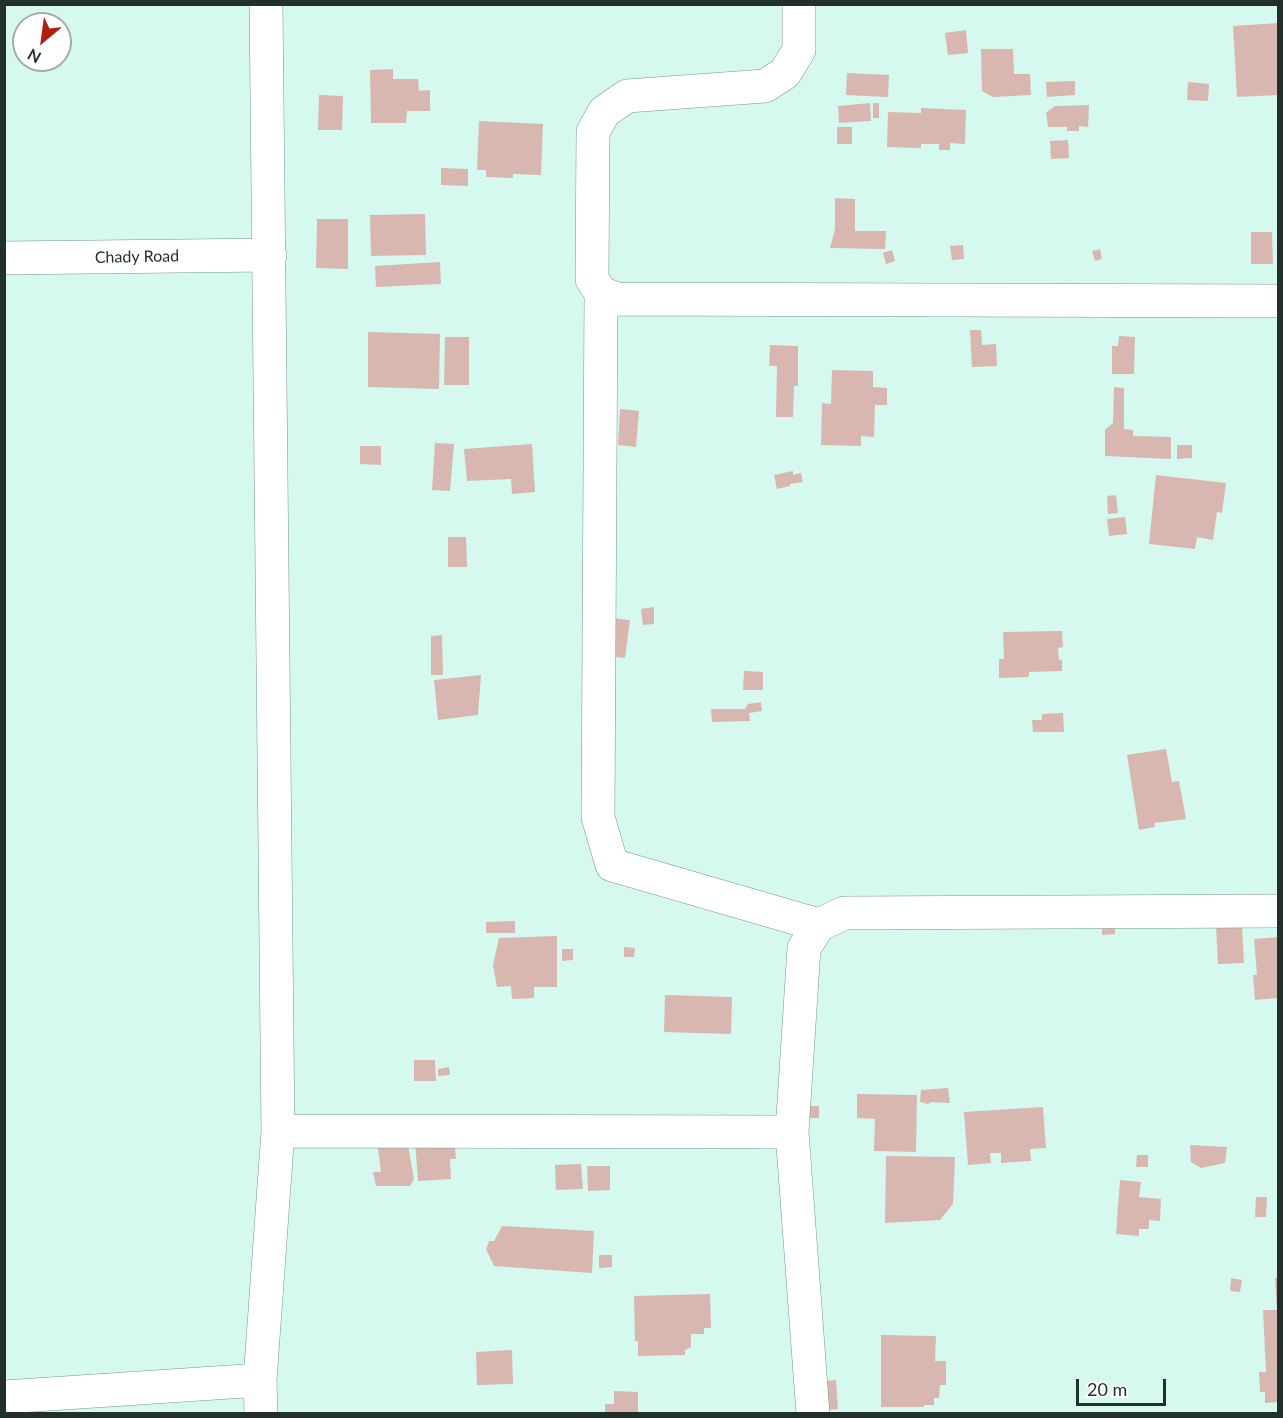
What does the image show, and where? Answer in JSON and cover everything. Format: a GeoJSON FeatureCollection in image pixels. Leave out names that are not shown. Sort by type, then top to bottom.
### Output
{"type":"FeatureCollection","features":[{"type":"Feature","properties":{"kind":"street"},"geometry":{"type":"LineString","coordinates":[[261,1413],[260,1380],[278,1131],[266,4]]}},
{"type":"Feature","properties":{"kind":"street"},"geometry":{"type":"LineString","coordinates":[[799,4],[799,50],[785,73],[765,86],[627,96],[604,112],[593,132],[592,279],[601,293],[598,817],[612,865],[819,925]]}},
{"type":"Feature","properties":{"kind":"street","name":"Chady Road"},"geometry":{"type":"LineString","coordinates":[[4,258],[270,255]]}},
{"type":"Feature","properties":{"kind":"street"},"geometry":{"type":"LineString","coordinates":[[601,293],[617,299],[1278,300]]}},
{"type":"Feature","properties":{"kind":"street"},"geometry":{"type":"LineString","coordinates":[[813,1413],[792,1131],[804,948],[819,925],[844,913],[1278,911]]}},
{"type":"Feature","properties":{"kind":"street"},"geometry":{"type":"LineString","coordinates":[[278,1131],[792,1131]]}},
{"type":"Feature","properties":{"kind":"street"},"geometry":{"type":"LineString","coordinates":[[4,1397],[260,1380]]}},
{"type":"Feature","properties":{"kind":"building"},"geometry":{"type":"Polygon","coordinates":[[[1278,23],[1278,95],[1237,97],[1233,26],[1278,23]]]}},
{"type":"Feature","properties":{"kind":"building"},"geometry":{"type":"Polygon","coordinates":[[[966,30],[968,53],[948,55],[945,33],[966,30]]]}},
{"type":"Feature","properties":{"kind":"building"},"geometry":{"type":"Polygon","coordinates":[[[981,49],[1013,49],[1014,74],[1030,74],[1031,95],[993,97],[982,91],[981,49]]]}},
{"type":"Feature","properties":{"kind":"building"},"geometry":{"type":"Polygon","coordinates":[[[393,69],[393,79],[418,79],[419,91],[430,90],[430,111],[407,111],[406,123],[371,123],[370,70],[393,69]]]}},
{"type":"Feature","properties":{"kind":"building"},"geometry":{"type":"Polygon","coordinates":[[[847,73],[889,75],[888,97],[846,95],[847,73]]]}},
{"type":"Feature","properties":{"kind":"building"},"geometry":{"type":"Polygon","coordinates":[[[1075,81],[1075,95],[1047,97],[1046,82],[1075,81]]]}},
{"type":"Feature","properties":{"kind":"building"},"geometry":{"type":"Polygon","coordinates":[[[1188,82],[1209,84],[1208,101],[1187,100],[1188,82]]]}},
{"type":"Feature","properties":{"kind":"building"},"geometry":{"type":"Polygon","coordinates":[[[319,95],[343,96],[342,130],[318,130],[319,95]]]}},
{"type":"Feature","properties":{"kind":"building"},"geometry":{"type":"Polygon","coordinates":[[[870,103],[871,121],[839,123],[838,106],[870,103]]]}},
{"type":"Feature","properties":{"kind":"building"},"geometry":{"type":"Polygon","coordinates":[[[873,103],[879,103],[879,118],[873,118],[873,103]]]}},
{"type":"Feature","properties":{"kind":"building"},"geometry":{"type":"Polygon","coordinates":[[[1089,105],[1088,127],[1079,126],[1079,131],[1067,131],[1067,127],[1048,127],[1046,113],[1055,106],[1089,105]]]}},
{"type":"Feature","properties":{"kind":"building"},"geometry":{"type":"Polygon","coordinates":[[[921,108],[966,110],[965,144],[950,143],[950,150],[939,150],[939,144],[921,144],[921,148],[887,147],[888,112],[921,113],[921,108]]]}},
{"type":"Feature","properties":{"kind":"building"},"geometry":{"type":"Polygon","coordinates":[[[479,121],[543,124],[541,175],[513,174],[513,178],[486,177],[486,170],[477,170],[479,121]]]}},
{"type":"Feature","properties":{"kind":"building"},"geometry":{"type":"Polygon","coordinates":[[[837,127],[852,127],[852,144],[837,144],[837,127]]]}},
{"type":"Feature","properties":{"kind":"building"},"geometry":{"type":"Polygon","coordinates":[[[1068,140],[1069,158],[1051,159],[1050,141],[1068,140]]]}},
{"type":"Feature","properties":{"kind":"building"},"geometry":{"type":"Polygon","coordinates":[[[441,168],[468,169],[468,186],[441,185],[441,168]]]}},
{"type":"Feature","properties":{"kind":"building"},"geometry":{"type":"Polygon","coordinates":[[[835,198],[855,199],[855,231],[886,231],[885,249],[830,248],[835,229],[835,198]]]}},
{"type":"Feature","properties":{"kind":"building"},"geometry":{"type":"Polygon","coordinates":[[[425,214],[426,255],[371,256],[370,215],[425,214]]]}},
{"type":"Feature","properties":{"kind":"building"},"geometry":{"type":"Polygon","coordinates":[[[317,219],[348,219],[348,269],[316,268],[317,219]]]}},
{"type":"Feature","properties":{"kind":"building"},"geometry":{"type":"Polygon","coordinates":[[[1251,232],[1272,232],[1273,264],[1251,264],[1251,232]]]}},
{"type":"Feature","properties":{"kind":"building"},"geometry":{"type":"Polygon","coordinates":[[[963,245],[964,259],[952,260],[950,246],[963,245]]]}},
{"type":"Feature","properties":{"kind":"building"},"geometry":{"type":"Polygon","coordinates":[[[1100,249],[1102,259],[1095,261],[1092,251],[1100,249]]]}},
{"type":"Feature","properties":{"kind":"building"},"geometry":{"type":"Polygon","coordinates":[[[892,250],[895,261],[886,264],[883,253],[892,250]]]}},
{"type":"Feature","properties":{"kind":"building"},"geometry":{"type":"Polygon","coordinates":[[[440,262],[441,284],[376,287],[375,266],[440,262]]]}},
{"type":"Feature","properties":{"kind":"building"},"geometry":{"type":"Polygon","coordinates":[[[970,330],[981,330],[982,345],[996,344],[997,366],[972,367],[970,330]]]}},
{"type":"Feature","properties":{"kind":"building"},"geometry":{"type":"Polygon","coordinates":[[[368,332],[440,334],[439,389],[368,387],[368,332]]]}},
{"type":"Feature","properties":{"kind":"building"},"geometry":{"type":"Polygon","coordinates":[[[1119,336],[1135,337],[1134,374],[1112,374],[1112,346],[1118,346],[1119,336]]]}},
{"type":"Feature","properties":{"kind":"building"},"geometry":{"type":"Polygon","coordinates":[[[445,337],[469,337],[469,385],[444,385],[445,337]]]}},
{"type":"Feature","properties":{"kind":"building"},"geometry":{"type":"Polygon","coordinates":[[[770,345],[798,346],[798,386],[794,386],[793,417],[776,417],[777,366],[769,366],[770,345]]]}},
{"type":"Feature","properties":{"kind":"building"},"geometry":{"type":"Polygon","coordinates":[[[832,370],[873,371],[873,387],[887,388],[887,405],[875,405],[874,437],[861,436],[861,446],[821,445],[822,403],[831,404],[832,370]]]}},
{"type":"Feature","properties":{"kind":"building"},"geometry":{"type":"Polygon","coordinates":[[[1114,387],[1124,388],[1124,429],[1133,430],[1133,436],[1171,437],[1171,459],[1105,456],[1105,430],[1113,423],[1114,387]]]}},
{"type":"Feature","properties":{"kind":"building"},"geometry":{"type":"Polygon","coordinates":[[[620,409],[639,411],[636,447],[618,445],[620,409]]]}},
{"type":"Feature","properties":{"kind":"building"},"geometry":{"type":"Polygon","coordinates":[[[435,443],[454,444],[450,491],[432,490],[435,443]]]}},
{"type":"Feature","properties":{"kind":"building"},"geometry":{"type":"Polygon","coordinates":[[[532,444],[535,492],[512,494],[511,479],[467,481],[464,449],[532,444]]]}},
{"type":"Feature","properties":{"kind":"building"},"geometry":{"type":"Polygon","coordinates":[[[1177,445],[1192,445],[1192,458],[1177,459],[1177,445]]]}},
{"type":"Feature","properties":{"kind":"building"},"geometry":{"type":"Polygon","coordinates":[[[360,446],[381,446],[381,465],[360,464],[360,446]]]}},
{"type":"Feature","properties":{"kind":"building"},"geometry":{"type":"Polygon","coordinates":[[[793,471],[793,475],[801,473],[803,482],[777,489],[774,475],[793,471]]]}},
{"type":"Feature","properties":{"kind":"building"},"geometry":{"type":"Polygon","coordinates":[[[1156,475],[1226,483],[1222,513],[1217,512],[1213,540],[1197,537],[1195,549],[1149,544],[1156,475]]]}},
{"type":"Feature","properties":{"kind":"building"},"geometry":{"type":"Polygon","coordinates":[[[1116,495],[1118,513],[1108,514],[1107,496],[1116,495]]]}},
{"type":"Feature","properties":{"kind":"building"},"geometry":{"type":"Polygon","coordinates":[[[1125,517],[1127,534],[1109,536],[1107,519],[1125,517]]]}},
{"type":"Feature","properties":{"kind":"building"},"geometry":{"type":"Polygon","coordinates":[[[448,537],[466,537],[467,567],[448,567],[448,537]]]}},
{"type":"Feature","properties":{"kind":"building"},"geometry":{"type":"Polygon","coordinates":[[[654,607],[654,624],[643,625],[641,609],[654,607]]]}},
{"type":"Feature","properties":{"kind":"building"},"geometry":{"type":"Polygon","coordinates":[[[610,618],[630,620],[625,658],[605,656],[610,618]]]}},
{"type":"Feature","properties":{"kind":"building"},"geometry":{"type":"Polygon","coordinates":[[[1062,631],[1063,647],[1058,648],[1059,660],[1062,660],[1062,671],[1029,672],[1029,677],[999,678],[999,659],[1004,659],[1003,632],[1062,631]]]}},
{"type":"Feature","properties":{"kind":"building"},"geometry":{"type":"Polygon","coordinates":[[[442,635],[443,675],[431,675],[431,636],[442,635]]]}},
{"type":"Feature","properties":{"kind":"building"},"geometry":{"type":"Polygon","coordinates":[[[744,671],[763,672],[763,690],[743,690],[744,671]]]}},
{"type":"Feature","properties":{"kind":"building"},"geometry":{"type":"Polygon","coordinates":[[[481,675],[478,715],[438,720],[434,680],[481,675]]]}},
{"type":"Feature","properties":{"kind":"building"},"geometry":{"type":"Polygon","coordinates":[[[761,702],[762,711],[749,713],[750,721],[712,722],[711,709],[745,709],[748,704],[761,702]]]}},
{"type":"Feature","properties":{"kind":"building"},"geometry":{"type":"Polygon","coordinates":[[[1063,713],[1064,732],[1033,732],[1032,720],[1042,720],[1042,714],[1063,713]]]}},
{"type":"Feature","properties":{"kind":"building"},"geometry":{"type":"Polygon","coordinates":[[[1166,749],[1172,782],[1179,781],[1186,819],[1154,823],[1155,827],[1139,830],[1127,755],[1166,749]]]}},
{"type":"Feature","properties":{"kind":"building"},"geometry":{"type":"Polygon","coordinates":[[[515,921],[515,933],[486,933],[486,922],[515,921]]]}},
{"type":"Feature","properties":{"kind":"building"},"geometry":{"type":"Polygon","coordinates":[[[1242,925],[1244,963],[1218,964],[1216,926],[1242,925]]]}},
{"type":"Feature","properties":{"kind":"building"},"geometry":{"type":"Polygon","coordinates":[[[1102,926],[1115,926],[1115,934],[1102,935],[1102,926]]]}},
{"type":"Feature","properties":{"kind":"building"},"geometry":{"type":"Polygon","coordinates":[[[557,936],[557,987],[534,987],[534,998],[512,999],[511,986],[497,987],[493,965],[499,938],[557,936]]]}},
{"type":"Feature","properties":{"kind":"building"},"geometry":{"type":"Polygon","coordinates":[[[1278,937],[1278,998],[1255,1000],[1253,975],[1257,975],[1254,939],[1278,937]]]}},
{"type":"Feature","properties":{"kind":"building"},"geometry":{"type":"Polygon","coordinates":[[[624,947],[635,948],[634,957],[624,957],[624,947]]]}},
{"type":"Feature","properties":{"kind":"building"},"geometry":{"type":"Polygon","coordinates":[[[562,949],[573,949],[573,960],[562,961],[562,949]]]}},
{"type":"Feature","properties":{"kind":"building"},"geometry":{"type":"Polygon","coordinates":[[[665,995],[732,997],[731,1034],[664,1032],[665,995]]]}},
{"type":"Feature","properties":{"kind":"building"},"geometry":{"type":"Polygon","coordinates":[[[414,1060],[435,1060],[436,1081],[414,1081],[414,1060]]]}},
{"type":"Feature","properties":{"kind":"building"},"geometry":{"type":"Polygon","coordinates":[[[449,1067],[450,1075],[438,1076],[438,1069],[449,1067]]]}},
{"type":"Feature","properties":{"kind":"building"},"geometry":{"type":"Polygon","coordinates":[[[948,1088],[950,1103],[920,1102],[921,1090],[948,1088]]]}},
{"type":"Feature","properties":{"kind":"building"},"geometry":{"type":"Polygon","coordinates":[[[857,1094],[917,1095],[916,1152],[874,1151],[875,1119],[857,1118],[857,1094]]]}},
{"type":"Feature","properties":{"kind":"building"},"geometry":{"type":"Polygon","coordinates":[[[805,1106],[819,1106],[819,1118],[805,1118],[805,1106]]]}},
{"type":"Feature","properties":{"kind":"building"},"geometry":{"type":"Polygon","coordinates":[[[1043,1107],[1046,1148],[1030,1149],[1031,1161],[1001,1163],[1001,1153],[990,1153],[991,1163],[968,1165],[964,1112],[1043,1107]]]}},
{"type":"Feature","properties":{"kind":"building"},"geometry":{"type":"Polygon","coordinates":[[[454,1137],[456,1159],[450,1159],[451,1179],[418,1181],[415,1140],[454,1137]]]}},
{"type":"Feature","properties":{"kind":"building"},"geometry":{"type":"Polygon","coordinates":[[[407,1140],[414,1179],[410,1186],[376,1186],[373,1172],[381,1172],[377,1142],[407,1140]]]}},
{"type":"Feature","properties":{"kind":"building"},"geometry":{"type":"Polygon","coordinates":[[[1190,1145],[1227,1147],[1225,1163],[1201,1168],[1191,1162],[1190,1145]]]}},
{"type":"Feature","properties":{"kind":"building"},"geometry":{"type":"Polygon","coordinates":[[[1137,1155],[1148,1155],[1148,1167],[1136,1167],[1137,1155]]]}},
{"type":"Feature","properties":{"kind":"building"},"geometry":{"type":"Polygon","coordinates":[[[886,1156],[955,1157],[953,1204],[940,1220],[885,1223],[886,1156]]]}},
{"type":"Feature","properties":{"kind":"building"},"geometry":{"type":"Polygon","coordinates":[[[581,1164],[583,1189],[556,1190],[555,1165],[581,1164]]]}},
{"type":"Feature","properties":{"kind":"building"},"geometry":{"type":"Polygon","coordinates":[[[587,1166],[610,1166],[610,1190],[588,1191],[587,1166]]]}},
{"type":"Feature","properties":{"kind":"building"},"geometry":{"type":"Polygon","coordinates":[[[1120,1180],[1141,1182],[1139,1197],[1161,1199],[1160,1221],[1149,1220],[1149,1229],[1139,1229],[1139,1236],[1116,1234],[1120,1180]]]}},
{"type":"Feature","properties":{"kind":"building"},"geometry":{"type":"Polygon","coordinates":[[[1256,1197],[1267,1197],[1266,1217],[1255,1217],[1256,1197]]]}},
{"type":"Feature","properties":{"kind":"building"},"geometry":{"type":"Polygon","coordinates":[[[502,1226],[594,1231],[592,1273],[494,1266],[486,1249],[489,1241],[494,1241],[502,1226]]]}},
{"type":"Feature","properties":{"kind":"building"},"geometry":{"type":"Polygon","coordinates":[[[599,1255],[612,1255],[612,1267],[599,1268],[599,1255]]]}},
{"type":"Feature","properties":{"kind":"building"},"geometry":{"type":"Polygon","coordinates":[[[1231,1278],[1242,1280],[1240,1292],[1230,1291],[1231,1278]]]}},
{"type":"Feature","properties":{"kind":"building"},"geometry":{"type":"Polygon","coordinates":[[[1275,1278],[1278,1278],[1278,1402],[1265,1403],[1265,1392],[1260,1392],[1259,1372],[1266,1372],[1263,1310],[1277,1310],[1275,1278]]]}},
{"type":"Feature","properties":{"kind":"building"},"geometry":{"type":"Polygon","coordinates":[[[710,1294],[711,1328],[704,1328],[704,1334],[691,1334],[691,1347],[685,1350],[685,1355],[638,1356],[638,1341],[635,1341],[634,1296],[710,1294]]]}},
{"type":"Feature","properties":{"kind":"building"},"geometry":{"type":"Polygon","coordinates":[[[881,1335],[936,1336],[935,1361],[946,1361],[946,1385],[940,1385],[939,1398],[934,1398],[934,1405],[881,1407],[881,1335]]]}},
{"type":"Feature","properties":{"kind":"building"},"geometry":{"type":"Polygon","coordinates":[[[512,1350],[513,1384],[477,1385],[476,1352],[512,1350]]]}},
{"type":"Feature","properties":{"kind":"building"},"geometry":{"type":"Polygon","coordinates":[[[836,1380],[838,1409],[817,1411],[815,1382],[836,1380]]]}},
{"type":"Feature","properties":{"kind":"building"},"geometry":{"type":"Polygon","coordinates":[[[614,1391],[638,1392],[638,1414],[605,1412],[605,1404],[614,1404],[614,1391]]]}}]}
